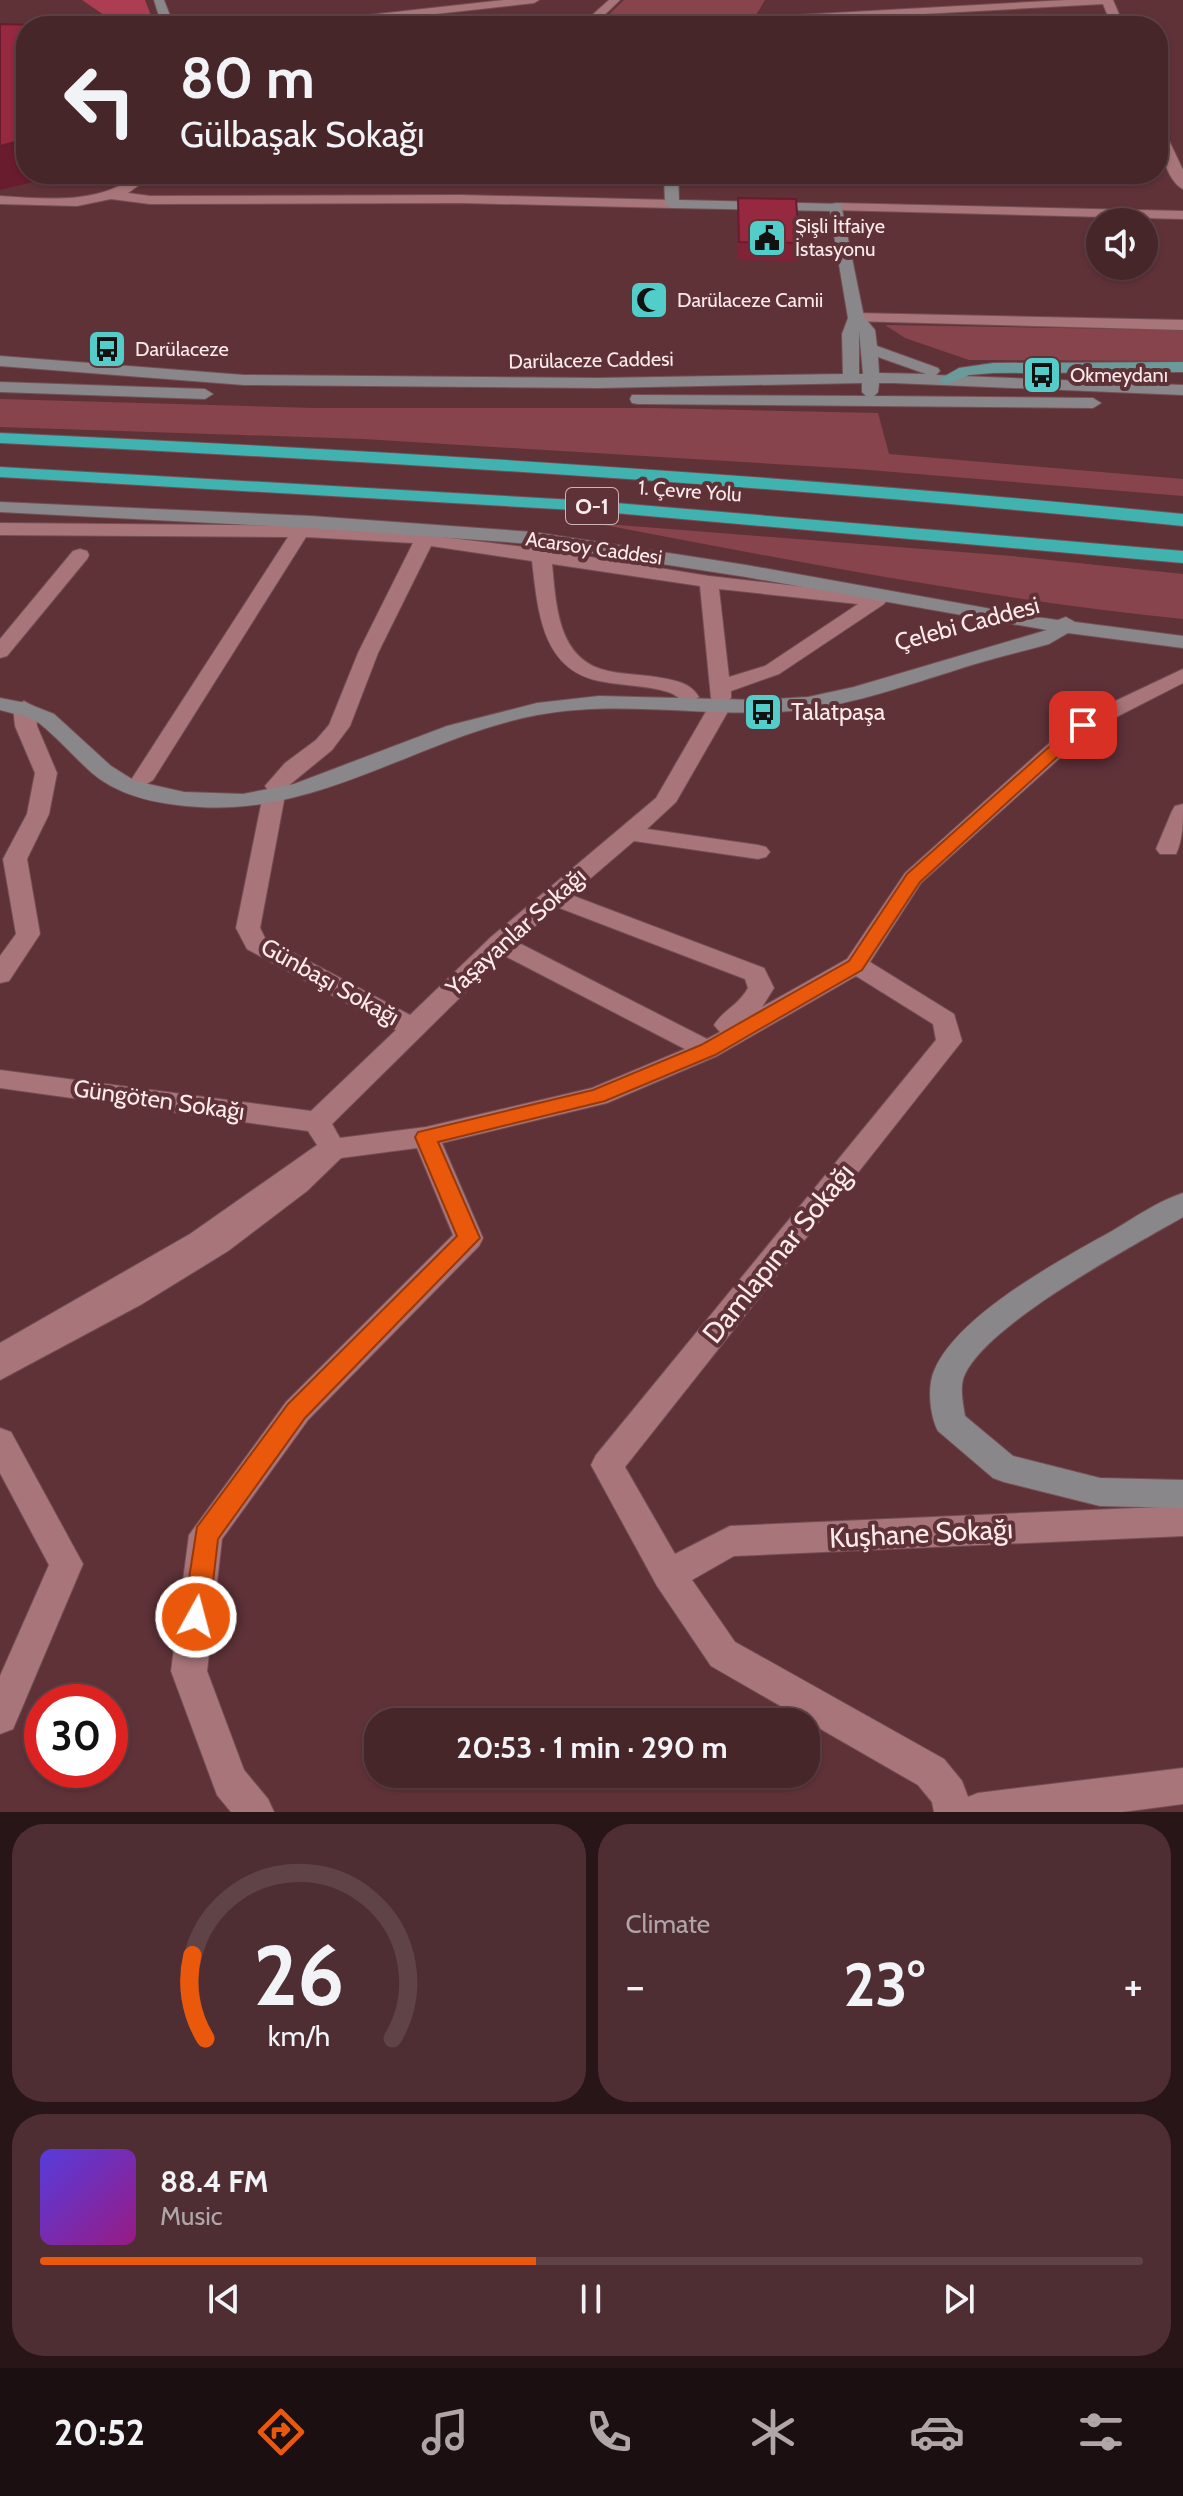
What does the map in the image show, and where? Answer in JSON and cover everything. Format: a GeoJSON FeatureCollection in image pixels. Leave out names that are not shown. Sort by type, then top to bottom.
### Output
{"type":"FeatureCollection","features":[{"type":"Feature","properties":{"kind":"highway","name":"1. Çevre Yolu"},"geometry":{"type":"LineString","coordinates":[[0,438],[432,458],[856,488],[1183,520]]}},
{"type":"Feature","properties":{"kind":"highway","name":"1. Çevre Yolu"},"geometry":{"type":"LineString","coordinates":[[0,472],[592,506],[1183,557]]}},
{"type":"Feature","properties":{"kind":"highway"},"geometry":{"type":"LineString","coordinates":[[856,488],[972,491],[1183,507]]}},
{"type":"Feature","properties":{"kind":"main road"},"geometry":{"type":"LineString","coordinates":[[671,184],[672,204],[836,207],[856,318],[850,334],[851,378]]}},
{"type":"Feature","properties":{"kind":"main road"},"geometry":{"type":"LineString","coordinates":[[856,318],[867,330],[870,399]]}},
{"type":"Feature","properties":{"kind":"main road"},"geometry":{"type":"LineString","coordinates":[[870,349],[926,368],[946,380],[965,371],[993,368],[1183,367]]}},
{"type":"Feature","properties":{"kind":"main road","name":"Darülaceze Caddesi"},"geometry":{"type":"LineString","coordinates":[[0,361],[244,380],[598,383],[869,378],[1183,390]]}},
{"type":"Feature","properties":{"kind":"main road","name":"Darülaceze Caddesi"},"geometry":{"type":"LineString","coordinates":[[0,387],[371,397],[870,399],[1183,406]]}},
{"type":"Feature","properties":{"kind":"main road","name":"Acarsoy Caddesi"},"geometry":{"type":"LineString","coordinates":[[0,498],[361,516],[590,536],[1183,642]]}},
{"type":"Feature","properties":{"kind":"main road","name":"Acarsoy Caddesi"},"geometry":{"type":"LineString","coordinates":[[0,507],[590,546],[1066,622],[1183,628]]}},
{"type":"Feature","properties":{"kind":"main road","name":"Çelebi Caddesi"},"geometry":{"type":"LineString","coordinates":[[275,790],[449,722],[521,702],[556,696],[620,694],[834,700],[1042,640],[1056,634],[1066,622]]}},
{"type":"Feature","properties":{"kind":"main road","name":"Çelebi Caddesi"},"geometry":{"type":"LineString","coordinates":[[0,696],[27,704],[40,712],[105,773],[174,798],[216,801],[357,772],[447,733],[538,709],[595,702],[721,698]]}},
{"type":"Feature","properties":{"kind":"main road","name":"Çelebi Caddesi"},"geometry":{"type":"LineString","coordinates":[[0,704],[27,704]]}},
{"type":"Feature","properties":{"kind":"main road"},"geometry":{"type":"LineString","coordinates":[[1183,1204],[1107,1247],[998,1319],[966,1344],[948,1375],[949,1422],[1004,1468],[1100,1492],[1183,1494]]}},
{"type":"Feature","properties":{"kind":"street"},"geometry":{"type":"LineString","coordinates":[[388,16],[534,0]]}},
{"type":"Feature","properties":{"kind":"street"},"geometry":{"type":"LineString","coordinates":[[597,16],[615,0]]}},
{"type":"Feature","properties":{"kind":"street"},"geometry":{"type":"LineString","coordinates":[[816,16],[1107,0]]}},
{"type":"Feature","properties":{"kind":"street"},"geometry":{"type":"LineString","coordinates":[[1168,161],[1183,185]]}},
{"type":"Feature","properties":{"kind":"street"},"geometry":{"type":"LineString","coordinates":[[0,200],[70,203],[110,195],[129,184]]}},
{"type":"Feature","properties":{"kind":"street"},"geometry":{"type":"LineString","coordinates":[[110,195],[150,200],[461,199],[672,204]]}},
{"type":"Feature","properties":{"kind":"street"},"geometry":{"type":"LineString","coordinates":[[836,207],[1183,215]]}},
{"type":"Feature","properties":{"kind":"street"},"geometry":{"type":"LineString","coordinates":[[856,318],[1183,325]]}},
{"type":"Feature","properties":{"kind":"street"},"geometry":{"type":"LineString","coordinates":[[0,529],[299,534],[401,532],[425,539],[709,582],[877,600],[772,670],[721,698],[709,582]]}},
{"type":"Feature","properties":{"kind":"street"},"geometry":{"type":"LineString","coordinates":[[140,784],[299,534]]}},
{"type":"Feature","properties":{"kind":"street"},"geometry":{"type":"LineString","coordinates":[[275,790],[293,768],[324,745],[339,726],[368,653],[425,539]]}},
{"type":"Feature","properties":{"kind":"street"},"geometry":{"type":"LineString","coordinates":[[0,652],[80,555]]}},
{"type":"Feature","properties":{"kind":"street"},"geometry":{"type":"LineString","coordinates":[[541,555],[549,619],[560,651],[580,669],[679,688],[689,697]]}},
{"type":"Feature","properties":{"kind":"street"},"geometry":{"type":"LineString","coordinates":[[0,1358],[155,1272],[249,1211],[310,1162],[333,1149],[426,1137],[598,1096],[704,1048],[856,965],[913,878],[1083,725],[1183,675]]}},
{"type":"Feature","properties":{"kind":"street","name":"Yaşayanlar Sokağı"},"geometry":{"type":"LineString","coordinates":[[317,1122],[500,943],[665,802],[721,698]]}},
{"type":"Feature","properties":{"kind":"street"},"geometry":{"type":"LineString","coordinates":[[0,975],[28,934],[15,859],[38,814],[46,773],[26,726],[27,704]]}},
{"type":"Feature","properties":{"kind":"street","name":"Günbaşı Sokağı"},"geometry":{"type":"LineString","coordinates":[[275,790],[248,928],[256,943],[411,1027]]}},
{"type":"Feature","properties":{"kind":"street"},"geometry":{"type":"LineString","coordinates":[[1168,849],[1183,811]]}},
{"type":"Feature","properties":{"kind":"street"},"geometry":{"type":"LineString","coordinates":[[628,833],[758,852]]}},
{"type":"Feature","properties":{"kind":"street"},"geometry":{"type":"LineString","coordinates":[[554,897],[755,974],[761,988],[748,1010],[704,1048]]}},
{"type":"Feature","properties":{"kind":"street"},"geometry":{"type":"LineString","coordinates":[[500,943],[704,1048]]}},
{"type":"Feature","properties":{"kind":"street","name":"Damlapınar Sokağı"},"geometry":{"type":"LineString","coordinates":[[669,1575],[607,1465],[949,1041],[945,1020],[856,965]]}},
{"type":"Feature","properties":{"kind":"street","name":"Güngöten Sokağı"},"geometry":{"type":"LineString","coordinates":[[0,1079],[317,1122]]}},
{"type":"Feature","properties":{"kind":"street"},"geometry":{"type":"LineString","coordinates":[[317,1122],[333,1149]]}},
{"type":"Feature","properties":{"kind":"street"},"geometry":{"type":"LineString","coordinates":[[255,1812],[230,1782],[189,1671],[206,1535],[297,1411],[469,1238],[426,1137]]}},
{"type":"Feature","properties":{"kind":"street"},"geometry":{"type":"LineString","coordinates":[[0,1367],[161,1278],[255,1216],[333,1149]]}},
{"type":"Feature","properties":{"kind":"street"},"geometry":{"type":"LineString","coordinates":[[0,1442],[66,1564],[0,1717]]}},
{"type":"Feature","properties":{"kind":"street","name":"Kuşhane Sokağı"},"geometry":{"type":"LineString","coordinates":[[669,1575],[730,1541],[1183,1521]]}},
{"type":"Feature","properties":{"kind":"street"},"geometry":{"type":"LineString","coordinates":[[669,1575],[723,1654],[931,1772],[949,1794],[953,1812]]}},
{"type":"Feature","properties":{"kind":"street"},"geometry":{"type":"LineString","coordinates":[[978,1812],[1183,1786]]}},
{"type":"Feature","properties":{"kind":"shaded area"},"geometry":{"type":"Polygon","coordinates":[[[82,0],[145,0],[151,16],[105,16],[82,0]]]}},
{"type":"Feature","properties":{"kind":"shaded area"},"geometry":{"type":"Polygon","coordinates":[[[624,0],[765,0],[755,16],[607,16],[624,0]]]}},
{"type":"Feature","properties":{"kind":"shaded area"},"geometry":{"type":"Polygon","coordinates":[[[885,325],[1183,330],[1183,361],[969,360],[905,338],[885,325]]]}},
{"type":"Feature","properties":{"kind":"shaded area"},"geometry":{"type":"Polygon","coordinates":[[[0,399],[313,408],[655,408],[878,413],[889,454],[1183,479],[1183,496],[857,469],[364,439],[0,427],[0,399]]]}},
{"type":"Feature","properties":{"kind":"shaded area"},"geometry":{"type":"Polygon","coordinates":[[[594,523],[1012,556],[1183,574],[1183,619],[961,590],[594,523]]]}},
{"type":"Feature","properties":{"kind":"building"},"geometry":{"type":"Polygon","coordinates":[[[0,24],[16,24],[16,142],[0,146],[0,24]]]}},
{"type":"Feature","properties":{"kind":"building"},"geometry":{"type":"Polygon","coordinates":[[[738,198],[796,199],[799,243],[739,242],[738,198]]]}},
{"type":"Feature","properties":{"kind":"place","name":"Şişli İtfaiye İstasyonu"},"geometry":{"type":"Point","coordinates":[767,238]}},
{"type":"Feature","properties":{"kind":"place","name":"Darülaceze Camii"},"geometry":{"type":"Point","coordinates":[649,300]}},
{"type":"Feature","properties":{"kind":"place","name":"Darülaceze"},"geometry":{"type":"Point","coordinates":[107,349]}},
{"type":"Feature","properties":{"kind":"place","name":"Okmeydanı"},"geometry":{"type":"Point","coordinates":[1042,375]}},
{"type":"Feature","properties":{"kind":"place","name":"Talatpaşa"},"geometry":{"type":"Point","coordinates":[763,712]}},
{"type":"Feature","properties":{"kind":"route"},"geometry":{"type":"LineString","coordinates":[[196,1617],[206,1535],[297,1411],[469,1238],[426,1137],[598,1096],[708,1050],[856,965],[913,878],[1083,725]]}}]}
